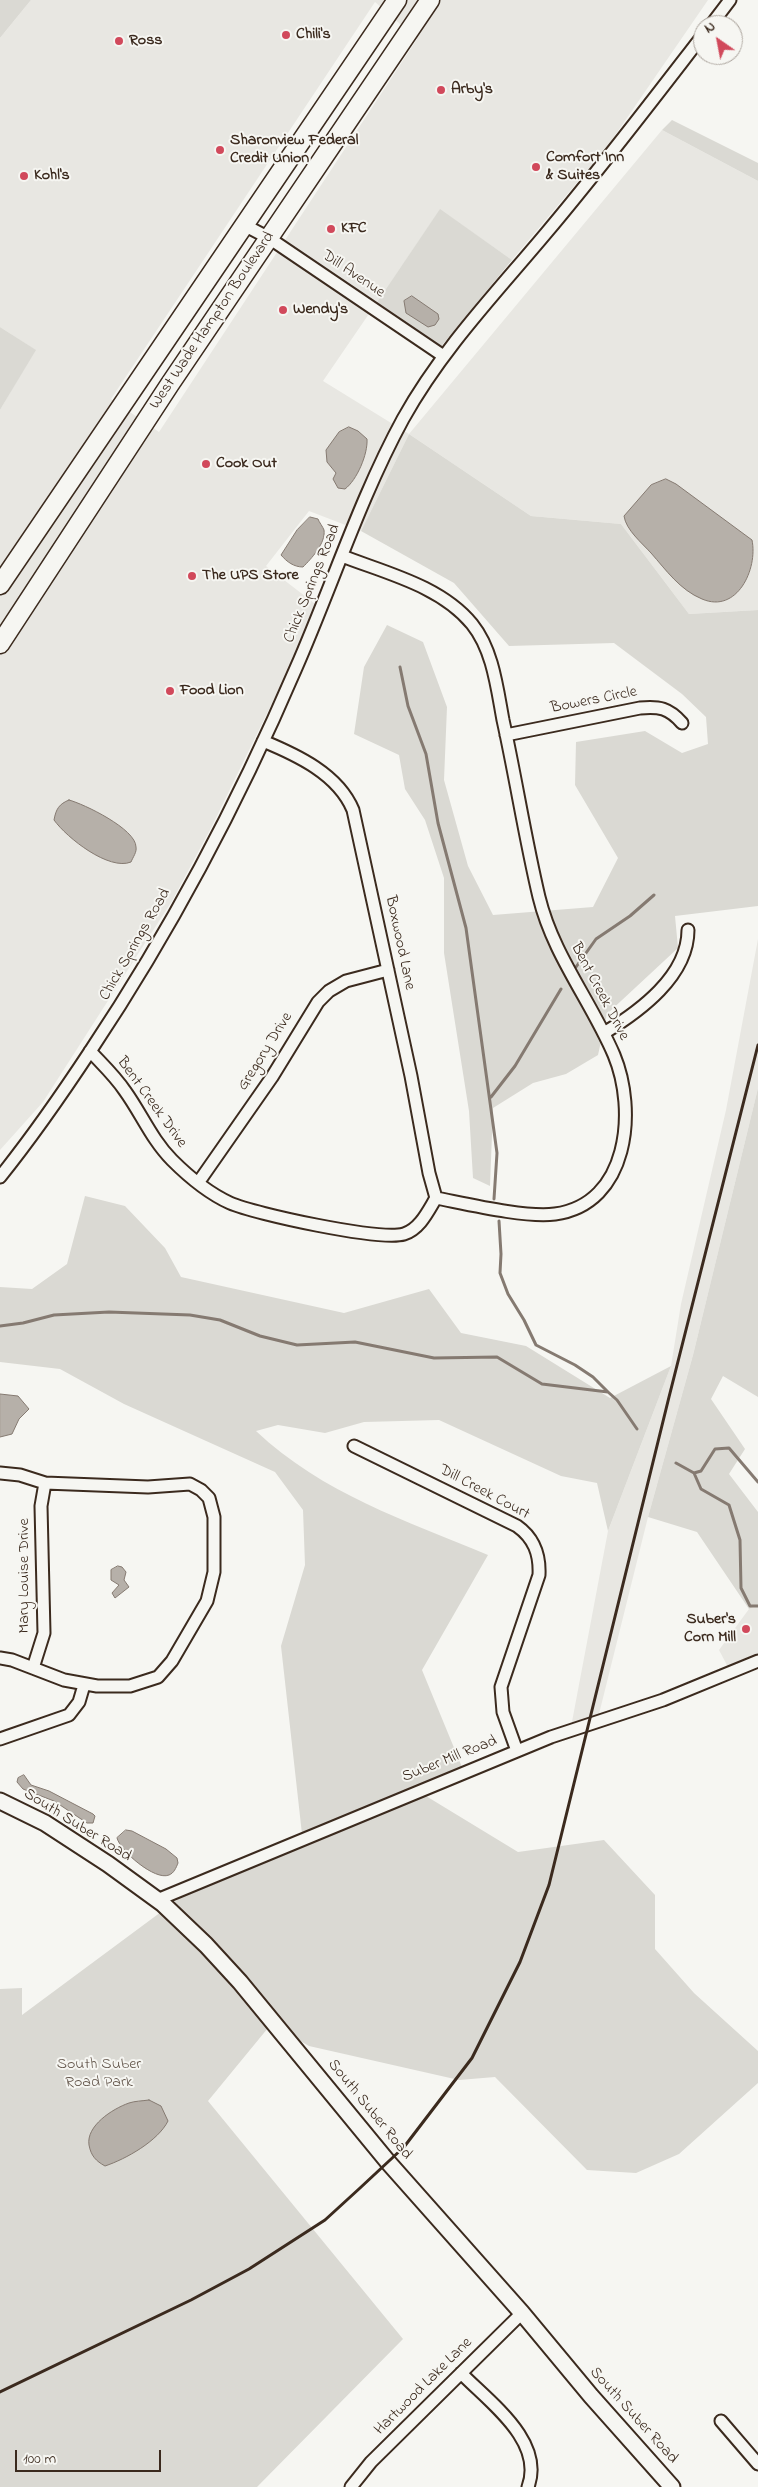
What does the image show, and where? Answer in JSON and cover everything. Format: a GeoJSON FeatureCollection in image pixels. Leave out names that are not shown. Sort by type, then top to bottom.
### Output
{"type":"FeatureCollection","features":[{"type":"Feature","properties":{"kind":"main road","name":"West Wade Hampton Boulevard"},"geometry":{"type":"LineString","coordinates":[[0,585],[396,0]]}},
{"type":"Feature","properties":{"kind":"main road","name":"West Wade Hampton Boulevard"},"geometry":{"type":"LineString","coordinates":[[0,644],[170,384],[430,0]]}},
{"type":"Feature","properties":{"kind":"street"},"geometry":{"type":"LineString","coordinates":[[719,15],[730,0]]}},
{"type":"Feature","properties":{"kind":"street","name":"Chick Springs Road"},"geometry":{"type":"LineString","coordinates":[[0,1177],[36,1133],[125,999],[208,854],[295,670],[392,440],[442,355],[548,232],[693,48]]}},
{"type":"Feature","properties":{"kind":"street","name":"Dill Avenue"},"geometry":{"type":"LineString","coordinates":[[244,225],[269,238],[442,355]]}},
{"type":"Feature","properties":{"kind":"street","name":"Bent Creek Drive"},"geometry":{"type":"LineString","coordinates":[[90,1051],[125,1091],[168,1156],[198,1183],[223,1199],[239,1206],[296,1220],[384,1236],[409,1231],[422,1220],[436,1198],[546,1214],[573,1209],[597,1193],[608,1180],[616,1164],[626,1117],[622,1078],[604,1033],[563,960],[545,918],[486,650],[478,633],[466,617],[448,602],[420,586],[342,556]]}},
{"type":"Feature","properties":{"kind":"street","name":"Bowers Circle"},"geometry":{"type":"LineString","coordinates":[[506,735],[648,707],[666,709],[682,723]]}},
{"type":"Feature","properties":{"kind":"street","name":"Boxwood Lane"},"geometry":{"type":"LineString","coordinates":[[263,741],[322,772],[340,787],[349,800],[357,824],[429,1173],[436,1198]]}},
{"type":"Feature","properties":{"kind":"street"},"geometry":{"type":"LineString","coordinates":[[604,1033],[632,1015],[662,986],[686,951],[688,930]]}},
{"type":"Feature","properties":{"kind":"street","name":"Gregory Drive"},"geometry":{"type":"LineString","coordinates":[[198,1183],[272,1077],[318,1002],[329,991],[346,982],[388,970]]}},
{"type":"Feature","properties":{"kind":"street","name":"Dill Creek Court"},"geometry":{"type":"LineString","coordinates":[[354,1446],[517,1526],[532,1539],[539,1557],[539,1575],[501,1687],[503,1712],[517,1751]]}},
{"type":"Feature","properties":{"kind":"street"},"geometry":{"type":"LineString","coordinates":[[0,1473],[20,1475],[46,1483],[148,1487],[190,1484],[202,1490],[208,1498],[214,1517],[214,1572],[206,1601],[172,1661],[158,1677],[130,1686],[84,1685],[0,1658]]}},
{"type":"Feature","properties":{"kind":"street","name":"Mary Louise Drive"},"geometry":{"type":"LineString","coordinates":[[33,1668],[44,1633],[41,1506],[46,1483]]}},
{"type":"Feature","properties":{"kind":"street","name":"Suber Mill Road"},"geometry":{"type":"LineString","coordinates":[[157,1900],[517,1751],[703,1685],[758,1661]]}},
{"type":"Feature","properties":{"kind":"street"},"geometry":{"type":"LineString","coordinates":[[0,1739],[69,1714],[80,1702],[84,1685]]}},
{"type":"Feature","properties":{"kind":"street","name":"South Suber Road"},"geometry":{"type":"LineString","coordinates":[[0,1801],[45,1823],[108,1864],[157,1900],[206,1945],[240,1982],[388,2162],[522,2313],[590,2396],[672,2487]]}},
{"type":"Feature","properties":{"kind":"street","name":"Hartwood Lake Lane"},"geometry":{"type":"LineString","coordinates":[[350,2487],[372,2462],[522,2313]]}},
{"type":"Feature","properties":{"kind":"street"},"geometry":{"type":"LineString","coordinates":[[461,2373],[517,2430],[532,2462],[532,2477],[528,2487]]}},
{"type":"Feature","properties":{"kind":"street"},"geometry":{"type":"LineString","coordinates":[[720,2421],[758,2464]]}},
{"type":"Feature","properties":{"kind":"shaded area"},"geometry":{"type":"Polygon","coordinates":[[[31,0],[708,0],[698,15],[693,15],[693,22],[607,147],[512,260],[440,210],[323,381],[409,434],[361,531],[309,511],[266,566],[319,607],[211,828],[172,901],[43,1102],[0,1150],[0,410],[35,350],[0,327],[0,38],[31,0]],[[375,2],[111,399],[159,432],[417,39],[375,2]]]}},
{"type":"Feature","properties":{"kind":"shaded area"},"geometry":{"type":"Polygon","coordinates":[[[662,130],[758,181],[758,610],[689,614],[621,524],[531,516],[409,434],[662,130]]]}},
{"type":"Feature","properties":{"kind":"shaded area"},"geometry":{"type":"Polygon","coordinates":[[[412,296],[438,314],[439,319],[435,325],[428,327],[406,313],[404,301],[412,296]]]}},
{"type":"Feature","properties":{"kind":"shaded area"},"geometry":{"type":"Polygon","coordinates":[[[349,427],[358,431],[367,439],[367,445],[364,459],[354,480],[345,489],[338,488],[333,479],[336,473],[327,462],[326,450],[339,432],[349,427]]]}},
{"type":"Feature","properties":{"kind":"shaded area"},"geometry":{"type":"Polygon","coordinates":[[[666,479],[676,484],[752,540],[752,564],[742,586],[735,595],[725,600],[714,602],[694,595],[668,573],[635,536],[625,521],[624,516],[651,485],[666,479]]]}},
{"type":"Feature","properties":{"kind":"shaded area"},"geometry":{"type":"Polygon","coordinates":[[[310,517],[318,519],[323,527],[323,540],[303,567],[297,566],[288,562],[281,555],[297,530],[310,517]]]}},
{"type":"Feature","properties":{"kind":"shaded area"},"geometry":{"type":"Polygon","coordinates":[[[69,800],[86,806],[108,818],[128,833],[134,840],[136,847],[131,862],[122,864],[100,857],[78,844],[60,827],[54,820],[58,807],[69,800]]]}},
{"type":"Feature","properties":{"kind":"shaded area"},"geometry":{"type":"Polygon","coordinates":[[[758,939],[758,1088],[693,1355],[648,1517],[598,1718],[571,1727],[608,1531],[671,1366],[681,1304],[726,1110],[758,939]]]}},
{"type":"Feature","properties":{"kind":"shaded area"},"geometry":{"type":"Polygon","coordinates":[[[0,1394],[18,1396],[29,1409],[19,1419],[12,1434],[0,1437],[0,1394]]]}},
{"type":"Feature","properties":{"kind":"shaded area"},"geometry":{"type":"Polygon","coordinates":[[[118,1566],[122,1567],[126,1572],[124,1580],[129,1587],[115,1598],[112,1593],[119,1585],[111,1580],[111,1570],[118,1566]]]}},
{"type":"Feature","properties":{"kind":"shaded area","name":"Suber's Corn Mill"},"geometry":{"type":"Polygon","coordinates":[[[758,1605],[758,1657],[729,1669],[719,1650],[749,1609],[758,1605]]]}},
{"type":"Feature","properties":{"kind":"shaded area"},"geometry":{"type":"Polygon","coordinates":[[[24,1775],[31,1785],[49,1791],[93,1814],[95,1816],[93,1823],[87,1823],[54,1801],[23,1789],[17,1782],[18,1778],[24,1775]]]}},
{"type":"Feature","properties":{"kind":"shaded area"},"geometry":{"type":"Polygon","coordinates":[[[126,1830],[132,1831],[166,1849],[177,1858],[178,1863],[174,1872],[163,1876],[155,1874],[131,1857],[117,1838],[126,1830]]]}},
{"type":"Feature","properties":{"kind":"shaded area"},"geometry":{"type":"Polygon","coordinates":[[[149,2100],[161,2106],[168,2121],[157,2135],[141,2148],[105,2166],[94,2158],[89,2145],[89,2138],[101,2119],[131,2102],[149,2100]]]}},
{"type":"Feature","properties":{"kind":"green space"},"geometry":{"type":"Polygon","coordinates":[[[0,0],[31,0],[0,38],[0,0]]]}},
{"type":"Feature","properties":{"kind":"green space"},"geometry":{"type":"Polygon","coordinates":[[[672,120],[758,163],[758,181],[662,130],[672,120]]]}},
{"type":"Feature","properties":{"kind":"green space"},"geometry":{"type":"Polygon","coordinates":[[[440,209],[512,260],[434,355],[371,311],[440,209]]]}},
{"type":"Feature","properties":{"kind":"green space"},"geometry":{"type":"Polygon","coordinates":[[[0,327],[36,350],[0,410],[0,327]]]}},
{"type":"Feature","properties":{"kind":"green space"},"geometry":{"type":"Polygon","coordinates":[[[409,434],[531,516],[621,524],[689,614],[758,610],[758,906],[675,916],[678,948],[607,1014],[598,1055],[566,1074],[533,1083],[493,1108],[490,1186],[473,1178],[469,1111],[444,953],[444,878],[425,820],[405,789],[399,755],[354,734],[364,667],[387,625],[423,642],[447,707],[444,780],[468,866],[493,915],[593,907],[618,858],[575,785],[576,742],[645,731],[682,753],[708,744],[706,717],[682,694],[614,643],[509,646],[454,583],[361,531],[409,434]]]}},
{"type":"Feature","properties":{"kind":"green space"},"geometry":{"type":"Polygon","coordinates":[[[758,1088],[758,1397],[723,1376],[711,1399],[745,1449],[729,1474],[758,1512],[758,1605],[749,1609],[697,1532],[648,1517],[693,1355],[758,1088]]]}},
{"type":"Feature","properties":{"kind":"green space","name":"South Suber Road Park"},"geometry":{"type":"Polygon","coordinates":[[[85,1196],[125,1206],[165,1248],[181,1277],[344,1313],[429,1289],[461,1333],[526,1346],[610,1398],[671,1366],[608,1531],[597,1483],[561,1476],[439,1420],[364,1422],[325,1433],[278,1425],[256,1431],[282,1453],[337,1489],[366,1504],[488,1555],[422,1670],[464,1772],[421,1793],[518,1852],[604,1840],[655,1895],[655,1949],[694,1993],[758,2051],[758,2083],[679,2154],[636,2173],[587,2170],[495,2077],[459,2080],[309,2046],[273,2025],[268,2028],[208,2101],[403,2339],[257,2487],[0,2487],[0,1989],[22,1988],[22,2015],[192,1889],[303,1843],[281,1646],[305,1565],[303,1510],[275,1472],[124,1404],[60,1369],[0,1362],[0,1287],[32,1289],[67,1264],[85,1196]]]}},
{"type":"Feature","properties":{"kind":"waterway"},"geometry":{"type":"LineString","coordinates":[[400,667],[408,706],[426,754],[438,823],[466,928],[497,1153],[494,1199]]}},
{"type":"Feature","properties":{"kind":"waterway"},"geometry":{"type":"LineString","coordinates":[[576,967],[596,939],[630,916],[654,895]]}},
{"type":"Feature","properties":{"kind":"waterway"},"geometry":{"type":"LineString","coordinates":[[491,1097],[515,1066],[561,989]]}},
{"type":"Feature","properties":{"kind":"waterway"},"geometry":{"type":"LineString","coordinates":[[499,1221],[500,1273],[508,1294],[524,1320],[536,1345],[575,1365],[593,1377],[608,1392]]}},
{"type":"Feature","properties":{"kind":"waterway"},"geometry":{"type":"LineString","coordinates":[[0,1326],[23,1323],[54,1315],[109,1312],[190,1315],[220,1320],[260,1336],[297,1345],[355,1342],[434,1358],[497,1357],[542,1384],[608,1392],[617,1400],[637,1429]]}},
{"type":"Feature","properties":{"kind":"waterway"},"geometry":{"type":"LineString","coordinates":[[676,1463],[694,1473],[701,1471],[715,1449],[729,1448],[758,1482]]}},
{"type":"Feature","properties":{"kind":"waterway"},"geometry":{"type":"LineString","coordinates":[[694,1473],[701,1489],[729,1505],[740,1540],[741,1588],[750,1606],[758,1606]]}},
{"type":"Feature","properties":{"kind":"railway"},"geometry":{"type":"LineString","coordinates":[[0,2392],[191,2300],[249,2269],[325,2220],[404,2147],[472,2058],[520,1962],[549,1885],[758,1045]]}},
{"type":"Feature","properties":{"kind":"place","name":"Chili's"},"geometry":{"type":"Point","coordinates":[286,35]}},
{"type":"Feature","properties":{"kind":"place","name":"Ross"},"geometry":{"type":"Point","coordinates":[119,41]}},
{"type":"Feature","properties":{"kind":"place","name":"Arby's"},"geometry":{"type":"Point","coordinates":[441,90]}},
{"type":"Feature","properties":{"kind":"place","name":"Sharonview Federal Credit Union"},"geometry":{"type":"Point","coordinates":[220,150]}},
{"type":"Feature","properties":{"kind":"place","name":"Comfort Inn & Suites"},"geometry":{"type":"Point","coordinates":[536,167]}},
{"type":"Feature","properties":{"kind":"place","name":"Kohl's"},"geometry":{"type":"Point","coordinates":[24,176]}},
{"type":"Feature","properties":{"kind":"place","name":"KFC"},"geometry":{"type":"Point","coordinates":[331,229]}},
{"type":"Feature","properties":{"kind":"place","name":"Wendy's"},"geometry":{"type":"Point","coordinates":[283,310]}},
{"type":"Feature","properties":{"kind":"place","name":"Cook Out"},"geometry":{"type":"Point","coordinates":[206,464]}},
{"type":"Feature","properties":{"kind":"place","name":"The UPS Store"},"geometry":{"type":"Point","coordinates":[192,576]}},
{"type":"Feature","properties":{"kind":"place","name":"Food Lion"},"geometry":{"type":"Point","coordinates":[170,691]}},
{"type":"Feature","properties":{"kind":"place","name":"Suber's Corn Mill"},"geometry":{"type":"Point","coordinates":[746,1629]}}]}
